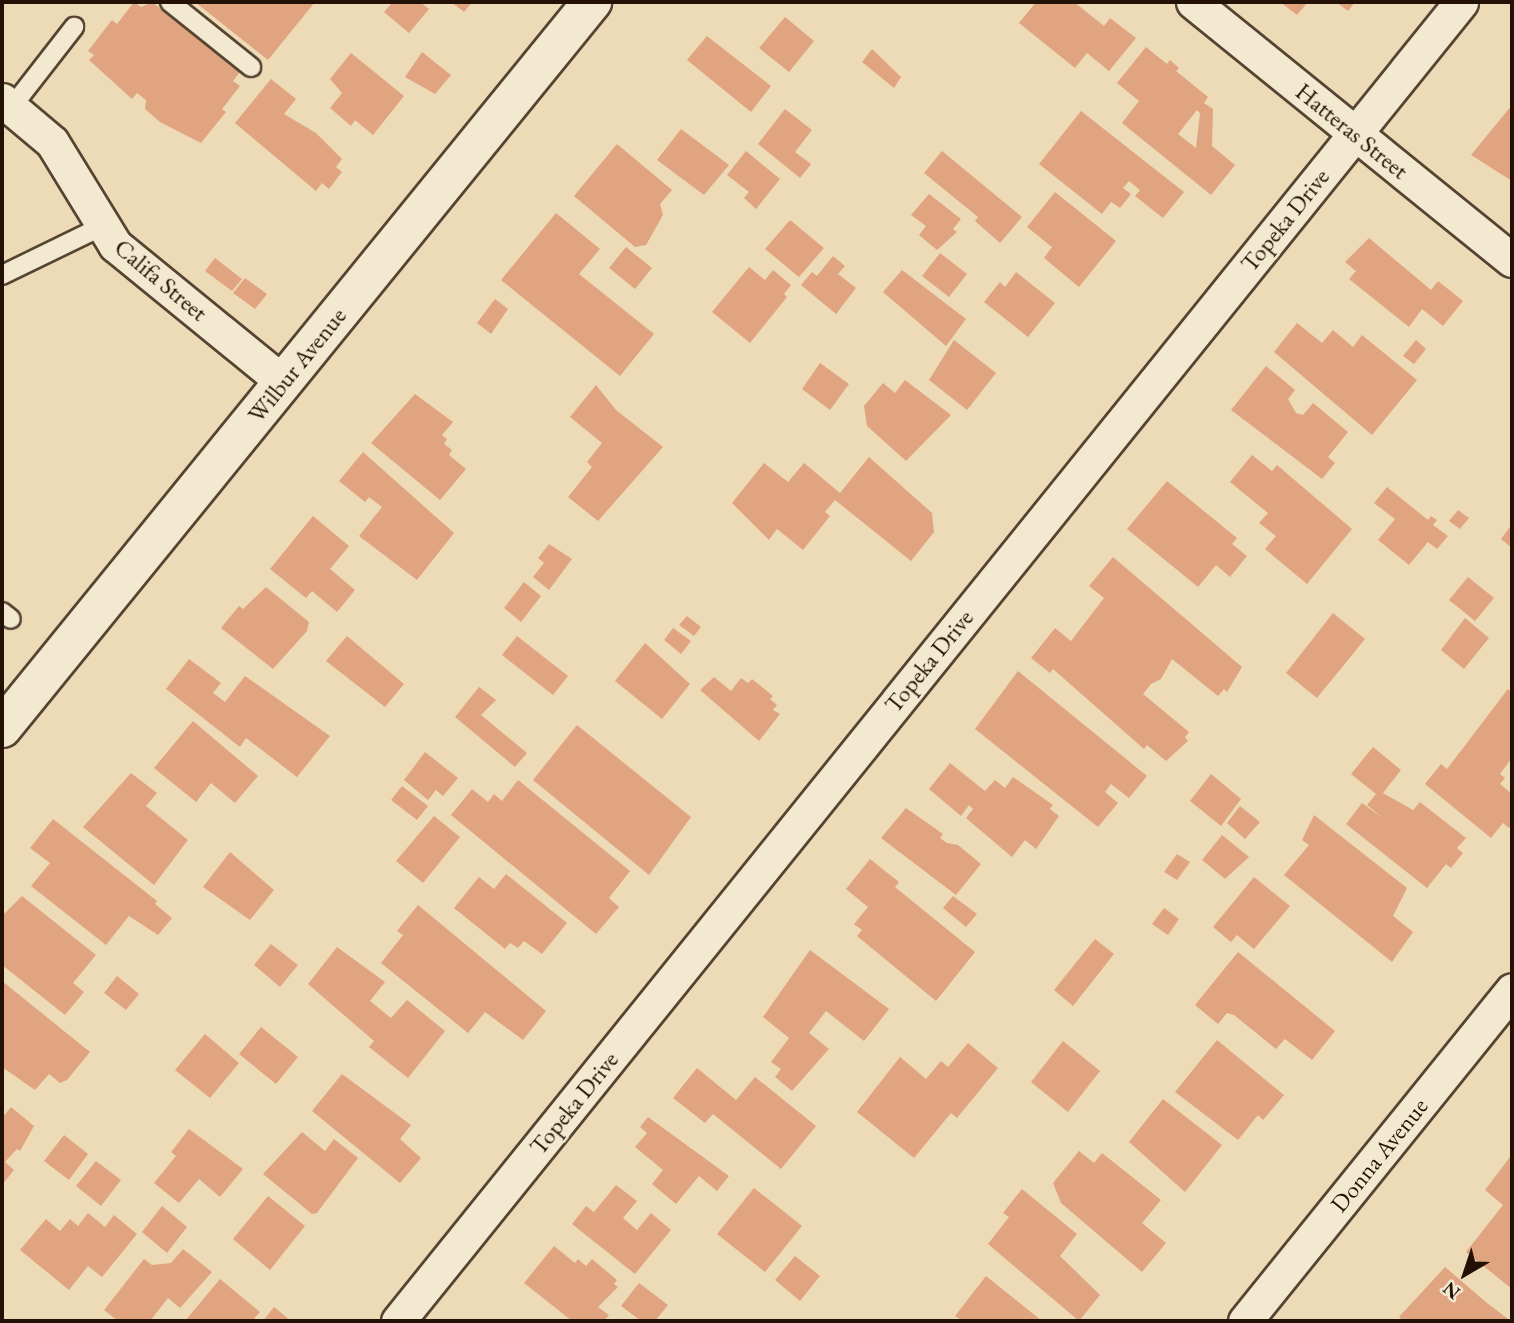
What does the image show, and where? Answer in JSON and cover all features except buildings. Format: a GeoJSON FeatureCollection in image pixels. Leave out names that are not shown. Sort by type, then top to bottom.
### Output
{"type":"FeatureCollection","features":[{"type":"Feature","properties":{"kind":"main road","name":"Wilbur Avenue"},"geometry":{"type":"LineString","coordinates":[[2,728],[592,2]]}},
{"type":"Feature","properties":{"kind":"street","name":"Hatteras Street"},"geometry":{"type":"LineString","coordinates":[[1193,2],[1512,260]]}},
{"type":"Feature","properties":{"kind":"street","name":"Topeka Drive"},"geometry":{"type":"LineString","coordinates":[[398,1321],[1461,2]]}},
{"type":"Feature","properties":{"kind":"street","name":"Califa Street"},"geometry":{"type":"LineString","coordinates":[[6,104],[52,142],[101,228],[115,246],[284,382]]}},
{"type":"Feature","properties":{"kind":"street","name":"Donna Avenue"},"geometry":{"type":"LineString","coordinates":[[1245,1321],[1512,990]]}},
{"type":"Feature","properties":{"kind":"lane"},"geometry":{"type":"LineString","coordinates":[[170,2],[250,67]]}},
{"type":"Feature","properties":{"kind":"lane"},"geometry":{"type":"LineString","coordinates":[[6,104],[74,27]]}},
{"type":"Feature","properties":{"kind":"lane"},"geometry":{"type":"LineString","coordinates":[[2,275],[101,228]]}}]}
